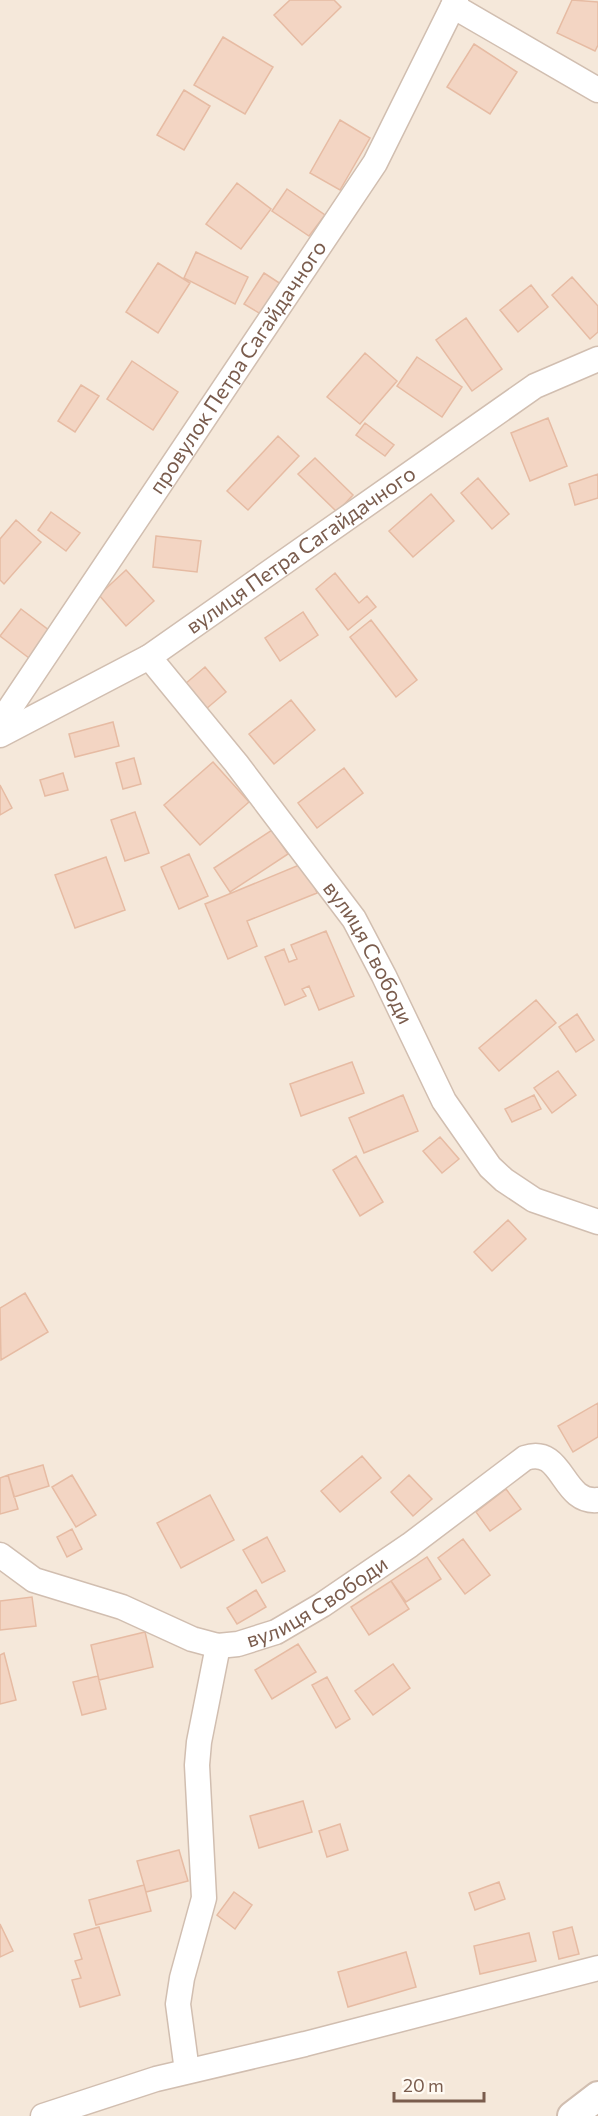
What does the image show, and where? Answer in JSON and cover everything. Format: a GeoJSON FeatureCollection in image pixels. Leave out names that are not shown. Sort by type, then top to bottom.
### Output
{"type":"FeatureCollection","features":[{"type":"Feature","properties":{"kind":"street"},"geometry":{"type":"LineString","coordinates":[[455,3],[598,90]]}},
{"type":"Feature","properties":{"kind":"street","name":"провулок Петра Сагайдачного"},"geometry":{"type":"LineString","coordinates":[[0,723],[375,163],[455,3]]}},
{"type":"Feature","properties":{"kind":"street","name":"вулиця Петра Сагайдачного"},"geometry":{"type":"LineString","coordinates":[[0,735],[149,657],[536,386],[598,359]]}},
{"type":"Feature","properties":{"kind":"street","name":"вулиця Свободи"},"geometry":{"type":"LineString","coordinates":[[149,657],[236,763],[354,919],[444,1101],[490,1167],[504,1180],[534,1200],[598,1222]]}},
{"type":"Feature","properties":{"kind":"street","name":"вулиця Свободи"},"geometry":{"type":"LineString","coordinates":[[0,1555],[34,1580],[122,1607],[184,1636],[218,1646],[257,1639],[293,1623],[410,1545],[525,1458],[538,1455],[546,1457],[577,1494],[598,1500]]}},
{"type":"Feature","properties":{"kind":"street"},"geometry":{"type":"LineString","coordinates":[[187,2071],[178,2004],[182,1978],[204,1898],[197,1765],[199,1742],[218,1646]]}},
{"type":"Feature","properties":{"kind":"street"},"geometry":{"type":"LineString","coordinates":[[43,2116],[109,2093],[187,2071],[305,2044],[598,1968]]}},
{"type":"Feature","properties":{"kind":"street"},"geometry":{"type":"LineString","coordinates":[[572,2116],[598,2096]]}},
{"type":"Feature","properties":{"kind":"shaded area"},"geometry":{"type":"Polygon","coordinates":[[[0,0],[598,0],[598,2116],[0,2116],[0,0]]]}},
{"type":"Feature","properties":{"kind":"building"},"geometry":{"type":"Polygon","coordinates":[[[290,0],[334,0],[341,7],[302,45],[274,15],[290,0]]]}},
{"type":"Feature","properties":{"kind":"building"},"geometry":{"type":"Polygon","coordinates":[[[572,0],[598,2],[598,45],[595,51],[557,33],[572,0]]]}},
{"type":"Feature","properties":{"kind":"building"},"geometry":{"type":"Polygon","coordinates":[[[223,37],[273,67],[245,114],[194,85],[223,37]]]}},
{"type":"Feature","properties":{"kind":"building"},"geometry":{"type":"Polygon","coordinates":[[[474,44],[517,72],[490,114],[447,87],[474,44]]]}},
{"type":"Feature","properties":{"kind":"building"},"geometry":{"type":"Polygon","coordinates":[[[184,90],[210,106],[184,150],[157,135],[184,90]]]}},
{"type":"Feature","properties":{"kind":"building"},"geometry":{"type":"Polygon","coordinates":[[[340,120],[370,138],[340,190],[310,173],[340,120]]]}},
{"type":"Feature","properties":{"kind":"building"},"geometry":{"type":"Polygon","coordinates":[[[237,183],[271,209],[241,249],[206,224],[237,183]]]}},
{"type":"Feature","properties":{"kind":"building"},"geometry":{"type":"Polygon","coordinates":[[[287,189],[325,215],[309,236],[272,211],[287,189]]]}},
{"type":"Feature","properties":{"kind":"building"},"geometry":{"type":"Polygon","coordinates":[[[196,252],[248,277],[235,304],[184,278],[196,252]]]}},
{"type":"Feature","properties":{"kind":"building"},"geometry":{"type":"Polygon","coordinates":[[[158,263],[190,283],[158,333],[126,312],[158,263]]]}},
{"type":"Feature","properties":{"kind":"building"},"geometry":{"type":"Polygon","coordinates":[[[264,273],[284,286],[264,316],[244,304],[264,273]]]}},
{"type":"Feature","properties":{"kind":"building"},"geometry":{"type":"Polygon","coordinates":[[[572,277],[598,306],[598,332],[590,339],[552,295],[572,277]]]}},
{"type":"Feature","properties":{"kind":"building"},"geometry":{"type":"Polygon","coordinates":[[[531,285],[548,307],[518,332],[500,310],[531,285]]]}},
{"type":"Feature","properties":{"kind":"building"},"geometry":{"type":"Polygon","coordinates":[[[466,318],[502,369],[472,391],[436,340],[466,318]]]}},
{"type":"Feature","properties":{"kind":"building"},"geometry":{"type":"Polygon","coordinates":[[[365,353],[397,381],[360,424],[327,397],[365,353]]]}},
{"type":"Feature","properties":{"kind":"building"},"geometry":{"type":"Polygon","coordinates":[[[417,357],[462,387],[442,417],[397,386],[417,357]]]}},
{"type":"Feature","properties":{"kind":"building"},"geometry":{"type":"Polygon","coordinates":[[[132,361],[178,392],[153,430],[107,399],[132,361]]]}},
{"type":"Feature","properties":{"kind":"building"},"geometry":{"type":"Polygon","coordinates":[[[81,385],[99,396],[75,432],[58,421],[81,385]]]}},
{"type":"Feature","properties":{"kind":"building"},"geometry":{"type":"Polygon","coordinates":[[[548,418],[567,466],[530,481],[511,433],[548,418]]]}},
{"type":"Feature","properties":{"kind":"building"},"geometry":{"type":"Polygon","coordinates":[[[365,423],[394,445],[385,456],[356,435],[365,423]]]}},
{"type":"Feature","properties":{"kind":"building"},"geometry":{"type":"Polygon","coordinates":[[[278,436],[299,456],[248,510],[227,491],[278,436]]]}},
{"type":"Feature","properties":{"kind":"building"},"geometry":{"type":"Polygon","coordinates":[[[315,458],[353,495],[337,512],[298,474],[315,458]]]}},
{"type":"Feature","properties":{"kind":"building"},"geometry":{"type":"Polygon","coordinates":[[[598,474],[598,498],[575,505],[569,484],[598,474]]]}},
{"type":"Feature","properties":{"kind":"building"},"geometry":{"type":"Polygon","coordinates":[[[478,478],[509,514],[492,529],[461,493],[478,478]]]}},
{"type":"Feature","properties":{"kind":"building"},"geometry":{"type":"Polygon","coordinates":[[[431,494],[454,521],[413,557],[389,531],[431,494]]]}},
{"type":"Feature","properties":{"kind":"building"},"geometry":{"type":"Polygon","coordinates":[[[51,512],[80,533],[66,551],[38,530],[51,512]]]}},
{"type":"Feature","properties":{"kind":"building"},"geometry":{"type":"Polygon","coordinates":[[[16,520],[41,542],[4,584],[0,580],[0,539],[16,520]]]}},
{"type":"Feature","properties":{"kind":"building"},"geometry":{"type":"Polygon","coordinates":[[[156,536],[201,541],[197,572],[153,567],[156,536]]]}},
{"type":"Feature","properties":{"kind":"building"},"geometry":{"type":"Polygon","coordinates":[[[126,570],[154,601],[126,626],[99,595],[126,570]]]}},
{"type":"Feature","properties":{"kind":"building"},"geometry":{"type":"Polygon","coordinates":[[[335,573],[359,603],[367,596],[376,607],[348,630],[316,589],[335,573]]]}},
{"type":"Feature","properties":{"kind":"building"},"geometry":{"type":"Polygon","coordinates":[[[21,609],[50,631],[29,658],[0,636],[21,609]]]}},
{"type":"Feature","properties":{"kind":"building"},"geometry":{"type":"Polygon","coordinates":[[[303,612],[318,635],[280,661],[265,638],[303,612]]]}},
{"type":"Feature","properties":{"kind":"building"},"geometry":{"type":"Polygon","coordinates":[[[371,620],[417,680],[396,697],[350,637],[371,620]]]}},
{"type":"Feature","properties":{"kind":"building"},"geometry":{"type":"Polygon","coordinates":[[[205,667],[226,692],[206,709],[185,684],[205,667]]]}},
{"type":"Feature","properties":{"kind":"building"},"geometry":{"type":"Polygon","coordinates":[[[291,700],[315,730],[274,764],[249,734],[291,700]]]}},
{"type":"Feature","properties":{"kind":"building"},"geometry":{"type":"Polygon","coordinates":[[[113,722],[119,746],[75,757],[69,734],[113,722]]]}},
{"type":"Feature","properties":{"kind":"building"},"geometry":{"type":"Polygon","coordinates":[[[134,758],[141,784],[123,789],[116,763],[134,758]]]}},
{"type":"Feature","properties":{"kind":"building"},"geometry":{"type":"Polygon","coordinates":[[[213,762],[249,802],[200,845],[164,805],[213,762]]]}},
{"type":"Feature","properties":{"kind":"building"},"geometry":{"type":"Polygon","coordinates":[[[344,768],[363,793],[317,828],[298,803],[344,768]]]}},
{"type":"Feature","properties":{"kind":"building"},"geometry":{"type":"Polygon","coordinates":[[[63,773],[68,790],[45,796],[40,780],[63,773]]]}},
{"type":"Feature","properties":{"kind":"building"},"geometry":{"type":"Polygon","coordinates":[[[0,785],[12,808],[0,815],[0,785]]]}},
{"type":"Feature","properties":{"kind":"building"},"geometry":{"type":"Polygon","coordinates":[[[135,812],[149,853],[125,861],[111,820],[135,812]]]}},
{"type":"Feature","properties":{"kind":"building"},"geometry":{"type":"Polygon","coordinates":[[[272,830],[288,854],[230,892],[214,868],[272,830]]]}},
{"type":"Feature","properties":{"kind":"building"},"geometry":{"type":"Polygon","coordinates":[[[189,854],[208,896],[179,909],[161,867],[189,854]]]}},
{"type":"Feature","properties":{"kind":"building"},"geometry":{"type":"Polygon","coordinates":[[[106,857],[125,910],[75,928],[55,875],[106,857]]]}},
{"type":"Feature","properties":{"kind":"building"},"geometry":{"type":"Polygon","coordinates":[[[304,863],[317,893],[247,921],[257,946],[228,959],[205,904],[304,863]]]}},
{"type":"Feature","properties":{"kind":"building"},"geometry":{"type":"Polygon","coordinates":[[[326,931],[354,996],[319,1010],[309,986],[302,989],[306,996],[285,1005],[265,957],[284,949],[289,962],[297,959],[291,945],[326,931]]]}},
{"type":"Feature","properties":{"kind":"building"},"geometry":{"type":"Polygon","coordinates":[[[536,1000],[556,1023],[499,1071],[479,1048],[536,1000]]]}},
{"type":"Feature","properties":{"kind":"building"},"geometry":{"type":"Polygon","coordinates":[[[577,1014],[594,1040],[576,1052],[559,1027],[577,1014]]]}},
{"type":"Feature","properties":{"kind":"building"},"geometry":{"type":"Polygon","coordinates":[[[352,1062],[364,1093],[301,1116],[290,1084],[352,1062]]]}},
{"type":"Feature","properties":{"kind":"building"},"geometry":{"type":"Polygon","coordinates":[[[558,1071],[576,1095],[552,1113],[534,1088],[558,1071]]]}},
{"type":"Feature","properties":{"kind":"building"},"geometry":{"type":"Polygon","coordinates":[[[403,1095],[418,1131],[364,1153],[349,1118],[403,1095]]]}},
{"type":"Feature","properties":{"kind":"building"},"geometry":{"type":"Polygon","coordinates":[[[534,1095],[541,1109],[512,1122],[505,1109],[534,1095]]]}},
{"type":"Feature","properties":{"kind":"building"},"geometry":{"type":"Polygon","coordinates":[[[440,1137],[459,1159],[442,1173],[423,1151],[440,1137]]]}},
{"type":"Feature","properties":{"kind":"building"},"geometry":{"type":"Polygon","coordinates":[[[356,1156],[383,1202],[360,1216],[333,1170],[356,1156]]]}},
{"type":"Feature","properties":{"kind":"building"},"geometry":{"type":"Polygon","coordinates":[[[508,1220],[526,1239],[492,1271],[474,1252],[508,1220]]]}},
{"type":"Feature","properties":{"kind":"building"},"geometry":{"type":"Polygon","coordinates":[[[25,1293],[48,1332],[1,1360],[0,1308],[25,1293]]]}},
{"type":"Feature","properties":{"kind":"building"},"geometry":{"type":"Polygon","coordinates":[[[598,1403],[598,1437],[573,1452],[558,1426],[598,1403]]]}},
{"type":"Feature","properties":{"kind":"building"},"geometry":{"type":"Polygon","coordinates":[[[362,1456],[381,1478],[340,1512],[321,1491],[362,1456]]]}},
{"type":"Feature","properties":{"kind":"building"},"geometry":{"type":"Polygon","coordinates":[[[43,1465],[49,1486],[14,1497],[8,1475],[43,1465]]]}},
{"type":"Feature","properties":{"kind":"building"},"geometry":{"type":"Polygon","coordinates":[[[8,1475],[18,1509],[0,1514],[0,1478],[8,1475]]]}},
{"type":"Feature","properties":{"kind":"building"},"geometry":{"type":"Polygon","coordinates":[[[72,1475],[96,1515],[76,1527],[52,1487],[72,1475]]]}},
{"type":"Feature","properties":{"kind":"building"},"geometry":{"type":"Polygon","coordinates":[[[409,1475],[432,1499],[413,1516],[391,1492],[409,1475]]]}},
{"type":"Feature","properties":{"kind":"building"},"geometry":{"type":"Polygon","coordinates":[[[506,1489],[521,1509],[490,1531],[476,1512],[506,1489]]]}},
{"type":"Feature","properties":{"kind":"building"},"geometry":{"type":"Polygon","coordinates":[[[210,1495],[234,1540],[181,1568],[157,1523],[210,1495]]]}},
{"type":"Feature","properties":{"kind":"building"},"geometry":{"type":"Polygon","coordinates":[[[72,1529],[82,1549],[67,1557],[57,1537],[72,1529]]]}},
{"type":"Feature","properties":{"kind":"building"},"geometry":{"type":"Polygon","coordinates":[[[267,1537],[285,1571],[262,1583],[243,1550],[267,1537]]]}},
{"type":"Feature","properties":{"kind":"building"},"geometry":{"type":"Polygon","coordinates":[[[463,1539],[490,1575],[465,1594],[438,1558],[463,1539]]]}},
{"type":"Feature","properties":{"kind":"building"},"geometry":{"type":"Polygon","coordinates":[[[427,1557],[441,1579],[406,1602],[391,1581],[427,1557]]]}},
{"type":"Feature","properties":{"kind":"building"},"geometry":{"type":"Polygon","coordinates":[[[391,1581],[409,1609],[369,1635],[351,1607],[391,1581]]]}},
{"type":"Feature","properties":{"kind":"building"},"geometry":{"type":"Polygon","coordinates":[[[256,1590],[266,1607],[237,1624],[227,1608],[256,1590]]]}},
{"type":"Feature","properties":{"kind":"building"},"geometry":{"type":"Polygon","coordinates":[[[32,1597],[36,1626],[0,1630],[0,1601],[32,1597]]]}},
{"type":"Feature","properties":{"kind":"building"},"geometry":{"type":"Polygon","coordinates":[[[145,1632],[153,1667],[99,1680],[91,1645],[145,1632]]]}},
{"type":"Feature","properties":{"kind":"building"},"geometry":{"type":"Polygon","coordinates":[[[298,1644],[316,1672],[272,1699],[255,1670],[298,1644]]]}},
{"type":"Feature","properties":{"kind":"building"},"geometry":{"type":"Polygon","coordinates":[[[4,1653],[16,1700],[0,1704],[0,1655],[4,1653]]]}},
{"type":"Feature","properties":{"kind":"building"},"geometry":{"type":"Polygon","coordinates":[[[393,1664],[410,1688],[373,1715],[355,1691],[393,1664]]]}},
{"type":"Feature","properties":{"kind":"building"},"geometry":{"type":"Polygon","coordinates":[[[98,1676],[106,1709],[82,1715],[73,1682],[98,1676]]]}},
{"type":"Feature","properties":{"kind":"building"},"geometry":{"type":"Polygon","coordinates":[[[327,1677],[350,1719],[336,1728],[312,1685],[327,1677]]]}},
{"type":"Feature","properties":{"kind":"building"},"geometry":{"type":"Polygon","coordinates":[[[303,1801],[312,1832],[259,1848],[250,1816],[303,1801]]]}},
{"type":"Feature","properties":{"kind":"building"},"geometry":{"type":"Polygon","coordinates":[[[340,1824],[348,1850],[327,1857],[319,1831],[340,1824]]]}},
{"type":"Feature","properties":{"kind":"building"},"geometry":{"type":"Polygon","coordinates":[[[179,1850],[188,1881],[146,1892],[137,1861],[179,1850]]]}},
{"type":"Feature","properties":{"kind":"building"},"geometry":{"type":"Polygon","coordinates":[[[499,1882],[505,1899],[475,1910],[469,1893],[499,1882]]]}},
{"type":"Feature","properties":{"kind":"building"},"geometry":{"type":"Polygon","coordinates":[[[144,1885],[151,1911],[96,1925],[89,1900],[144,1885]]]}},
{"type":"Feature","properties":{"kind":"building"},"geometry":{"type":"Polygon","coordinates":[[[234,1892],[252,1905],[235,1929],[217,1915],[234,1892]]]}},
{"type":"Feature","properties":{"kind":"building"},"geometry":{"type":"Polygon","coordinates":[[[0,1924],[13,1951],[0,1957],[0,1924]]]}},
{"type":"Feature","properties":{"kind":"building"},"geometry":{"type":"Polygon","coordinates":[[[99,1927],[120,1995],[80,2007],[72,1980],[81,1978],[75,1961],[82,1959],[74,1934],[99,1927]]]}},
{"type":"Feature","properties":{"kind":"building"},"geometry":{"type":"Polygon","coordinates":[[[572,1927],[579,1954],[559,1959],[553,1932],[572,1927]]]}},
{"type":"Feature","properties":{"kind":"building"},"geometry":{"type":"Polygon","coordinates":[[[529,1933],[536,1961],[480,1974],[474,1946],[529,1933]]]}},
{"type":"Feature","properties":{"kind":"building"},"geometry":{"type":"Polygon","coordinates":[[[406,1952],[416,1987],[348,2007],[338,1972],[406,1952]]]}}]}
